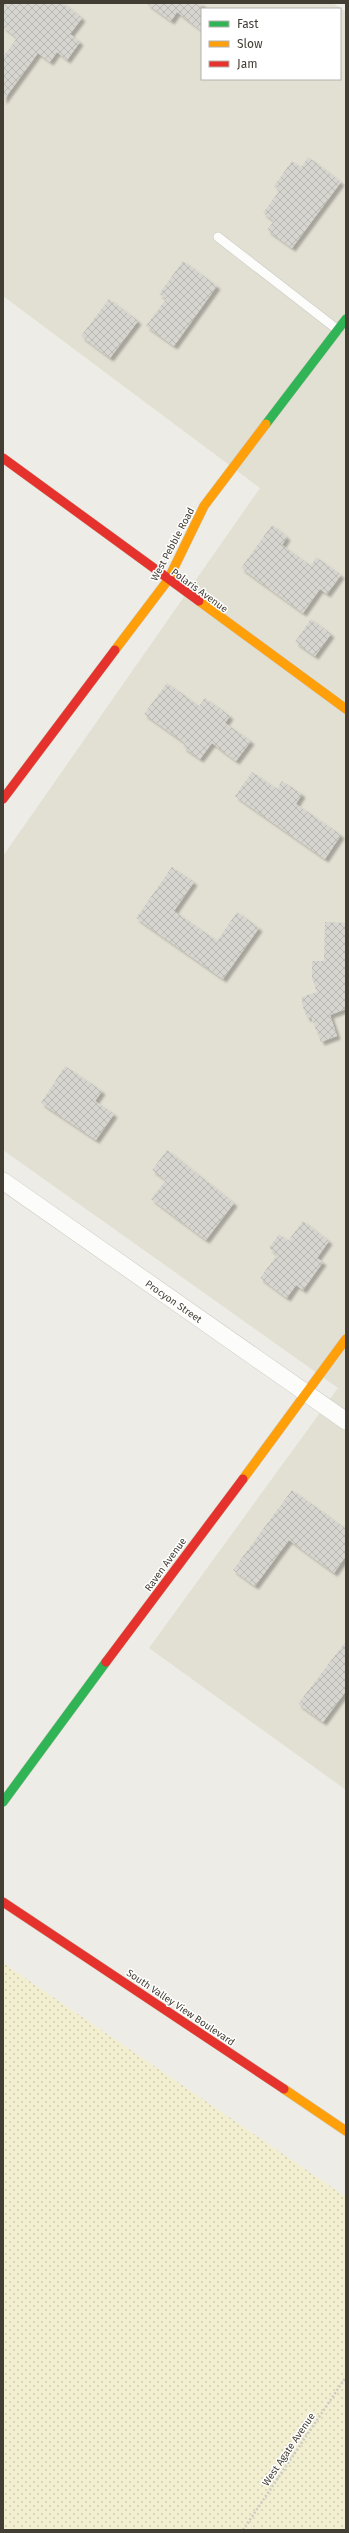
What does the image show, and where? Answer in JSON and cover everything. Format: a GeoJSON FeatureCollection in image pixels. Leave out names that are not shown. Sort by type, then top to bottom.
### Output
{"type":"FeatureCollection","features":[{"type":"Feature","properties":{"kind":"street","name":"West Pebble Road"},"geometry":{"type":"LineString","coordinates":[[3,799],[168,580],[204,506],[346,319]]}},
{"type":"Feature","properties":{"kind":"street","name":"Polaris Avenue"},"geometry":{"type":"LineString","coordinates":[[3,458],[346,709]]}},
{"type":"Feature","properties":{"kind":"street","name":"Procyon Street"},"geometry":{"type":"LineString","coordinates":[[3,1181],[346,1421]]}},
{"type":"Feature","properties":{"kind":"street","name":"Raven Avenue"},"geometry":{"type":"LineString","coordinates":[[3,1802],[304,1393],[346,1339]]}},
{"type":"Feature","properties":{"kind":"street","name":"South Valley View Boulevard"},"geometry":{"type":"LineString","coordinates":[[3,1902],[346,2131]]}},
{"type":"Feature","properties":{"kind":"lane"},"geometry":{"type":"LineString","coordinates":[[218,237],[338,330]]}},
{"type":"Feature","properties":{"kind":"path","name":"West Agate Avenue"},"geometry":{"type":"LineString","coordinates":[[243,2530],[346,2377]]}},
{"type":"Feature","properties":{"kind":"shaded area"},"geometry":{"type":"Polygon","coordinates":[[[3,3],[333,3],[340,8],[201,8],[201,80],[341,80],[341,9],[346,12],[346,1790],[149,1648],[338,1388],[3,1150],[3,856],[260,488],[3,296],[3,3]]]}},
{"type":"Feature","properties":{"kind":"sand"},"geometry":{"type":"Polygon","coordinates":[[[3,1963],[346,2197],[346,2530],[3,2530],[3,1963]]]}},
{"type":"Feature","properties":{"kind":"building"},"geometry":{"type":"Polygon","coordinates":[[[3,3],[63,3],[82,18],[70,34],[80,42],[67,60],[57,52],[50,62],[38,53],[3,101],[3,57],[17,38],[3,27],[3,3]]]}},
{"type":"Feature","properties":{"kind":"building"},"geometry":{"type":"Polygon","coordinates":[[[146,3],[202,3],[201,30],[177,12],[171,21],[146,3]]]}},
{"type":"Feature","properties":{"kind":"building"},"geometry":{"type":"Polygon","coordinates":[[[308,157],[341,182],[292,248],[267,230],[274,221],[263,213],[280,190],[274,186],[292,161],[301,168],[308,157]]]}},
{"type":"Feature","properties":{"kind":"building"},"geometry":{"type":"Polygon","coordinates":[[[183,261],[217,286],[174,346],[146,326],[166,299],[159,294],[183,261]]]}},
{"type":"Feature","properties":{"kind":"building"},"geometry":{"type":"Polygon","coordinates":[[[109,299],[138,321],[110,358],[81,336],[109,299]]]}},
{"type":"Feature","properties":{"kind":"building"},"geometry":{"type":"Polygon","coordinates":[[[272,525],[287,537],[282,545],[311,566],[316,557],[341,575],[327,594],[320,589],[303,613],[241,568],[272,525]]]}},
{"type":"Feature","properties":{"kind":"building"},"geometry":{"type":"Polygon","coordinates":[[[311,619],[331,634],[315,656],[295,642],[311,619]]]}},
{"type":"Feature","properties":{"kind":"building"},"geometry":{"type":"Polygon","coordinates":[[[167,683],[199,706],[205,698],[230,716],[225,723],[251,741],[236,761],[212,743],[200,759],[183,747],[185,743],[144,714],[167,683]]]}},
{"type":"Feature","properties":{"kind":"building"},"geometry":{"type":"Polygon","coordinates":[[[252,772],[277,789],[282,781],[302,794],[296,804],[341,835],[325,859],[235,796],[252,772]]]}},
{"type":"Feature","properties":{"kind":"building"},"geometry":{"type":"Polygon","coordinates":[[[172,867],[194,882],[174,911],[217,941],[237,912],[259,928],[223,979],[136,918],[172,867]]]}},
{"type":"Feature","properties":{"kind":"building"},"geometry":{"type":"Polygon","coordinates":[[[325,922],[346,923],[346,1009],[330,1015],[337,1036],[321,1042],[311,1017],[307,1018],[302,1004],[302,997],[317,992],[312,978],[312,961],[324,961],[325,922]]]}},
{"type":"Feature","properties":{"kind":"building"},"geometry":{"type":"Polygon","coordinates":[[[65,1066],[102,1091],[95,1101],[114,1114],[96,1140],[41,1103],[65,1066]]]}},
{"type":"Feature","properties":{"kind":"building"},"geometry":{"type":"Polygon","coordinates":[[[167,1150],[234,1203],[206,1240],[151,1199],[166,1180],[152,1170],[167,1150]]]}},
{"type":"Feature","properties":{"kind":"building"},"geometry":{"type":"Polygon","coordinates":[[[303,1221],[329,1241],[317,1258],[323,1262],[303,1290],[296,1285],[287,1298],[260,1278],[277,1255],[269,1248],[279,1234],[288,1241],[303,1221]]]}},
{"type":"Feature","properties":{"kind":"building"},"geometry":{"type":"Polygon","coordinates":[[[292,1490],[346,1529],[346,1556],[334,1573],[289,1540],[255,1586],[233,1570],[292,1490]]]}},
{"type":"Feature","properties":{"kind":"building"},"geometry":{"type":"Polygon","coordinates":[[[346,1641],[346,1691],[323,1722],[298,1704],[346,1641]]]}},
{"type":"Feature","properties":{"kind":"traffic: fast"},"geometry":{"type":"LineString","coordinates":[[266,424],[346,319]]}},
{"type":"Feature","properties":{"kind":"traffic: fast"},"geometry":{"type":"LineString","coordinates":[[3,1802],[106,1662]]}},
{"type":"Feature","properties":{"kind":"traffic: slow"},"geometry":{"type":"LineString","coordinates":[[115,650],[168,580],[204,506],[266,424]]}},
{"type":"Feature","properties":{"kind":"traffic: slow"},"geometry":{"type":"LineString","coordinates":[[199,601],[346,709]]}},
{"type":"Feature","properties":{"kind":"traffic: slow"},"geometry":{"type":"LineString","coordinates":[[243,1479],[346,1339]]}},
{"type":"Feature","properties":{"kind":"traffic: slow"},"geometry":{"type":"LineString","coordinates":[[284,2089],[346,2131]]}},
{"type":"Feature","properties":{"kind":"traffic: jam"},"geometry":{"type":"LineString","coordinates":[[3,458],[199,601]]}},
{"type":"Feature","properties":{"kind":"traffic: jam"},"geometry":{"type":"LineString","coordinates":[[3,799],[115,650]]}},
{"type":"Feature","properties":{"kind":"traffic: jam"},"geometry":{"type":"LineString","coordinates":[[106,1662],[243,1479]]}},
{"type":"Feature","properties":{"kind":"traffic: jam"},"geometry":{"type":"LineString","coordinates":[[3,1902],[284,2089]]}}]}
